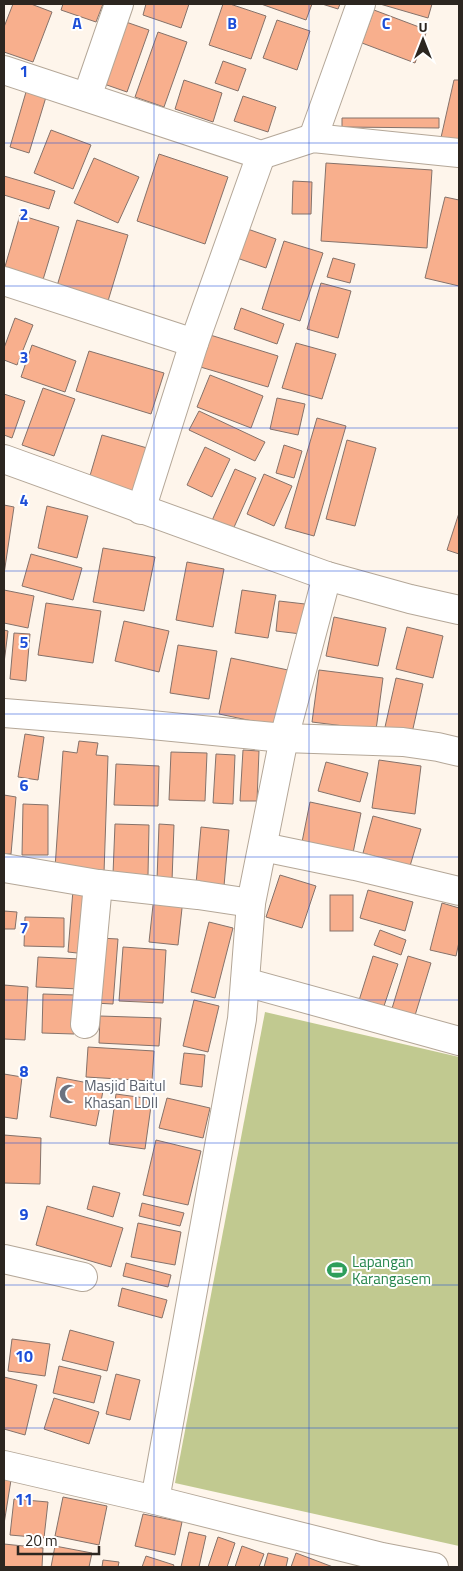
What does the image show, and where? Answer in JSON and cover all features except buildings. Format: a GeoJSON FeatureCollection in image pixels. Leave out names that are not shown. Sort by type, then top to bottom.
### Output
{"type":"FeatureCollection","features":[{"type":"Feature","properties":{"kind":"street"},"geometry":{"type":"LineString","coordinates":[[87,97],[119,4]]}},
{"type":"Feature","properties":{"kind":"street"},"geometry":{"type":"LineString","coordinates":[[313,138],[361,4]]}},
{"type":"Feature","properties":{"kind":"street"},"geometry":{"type":"LineString","coordinates":[[4,70],[261,155],[313,138],[459,153]]}},
{"type":"Feature","properties":{"kind":"street"},"geometry":{"type":"LineString","coordinates":[[141,510],[194,343],[261,155]]}},
{"type":"Feature","properties":{"kind":"street"},"geometry":{"type":"LineString","coordinates":[[4,281],[194,343]]}},
{"type":"Feature","properties":{"kind":"street"},"geometry":{"type":"LineString","coordinates":[[4,459],[327,576],[410,599],[459,610]]}},
{"type":"Feature","properties":{"kind":"street"},"geometry":{"type":"LineString","coordinates":[[155,1500],[242,1019],[251,904],[284,738],[327,576]]}},
{"type":"Feature","properties":{"kind":"street"},"geometry":{"type":"LineString","coordinates":[[4,713],[284,738],[403,742],[459,752]]}},
{"type":"Feature","properties":{"kind":"street"},"geometry":{"type":"LineString","coordinates":[[263,847],[355,866],[459,891]]}},
{"type":"Feature","properties":{"kind":"street"},"geometry":{"type":"LineString","coordinates":[[4,868],[98,884],[198,895],[251,904]]}},
{"type":"Feature","properties":{"kind":"street"},"geometry":{"type":"LineString","coordinates":[[85,1024],[98,884]]}},
{"type":"Feature","properties":{"kind":"street"},"geometry":{"type":"LineString","coordinates":[[245,982],[459,1042]]}},
{"type":"Feature","properties":{"kind":"street"},"geometry":{"type":"LineString","coordinates":[[4,1259],[83,1277]]}},
{"type":"Feature","properties":{"kind":"street"},"geometry":{"type":"LineString","coordinates":[[4,1465],[155,1500],[380,1562],[434,1567]]}},
{"type":"Feature","properties":{"kind":"green space","name":"Lapangan Karangasem"},"geometry":{"type":"Polygon","coordinates":[[[265,1012],[459,1057],[459,1546],[175,1483],[265,1012]]]}},
{"type":"Feature","properties":{"kind":"place","name":"Masjid Baitul Khasan LDII"},"geometry":{"type":"Point","coordinates":[69,1094]}},
{"type":"Feature","properties":{"kind":"place","name":"Lapangan Karangasem"},"geometry":{"type":"Point","coordinates":[337,1270]}}]}
